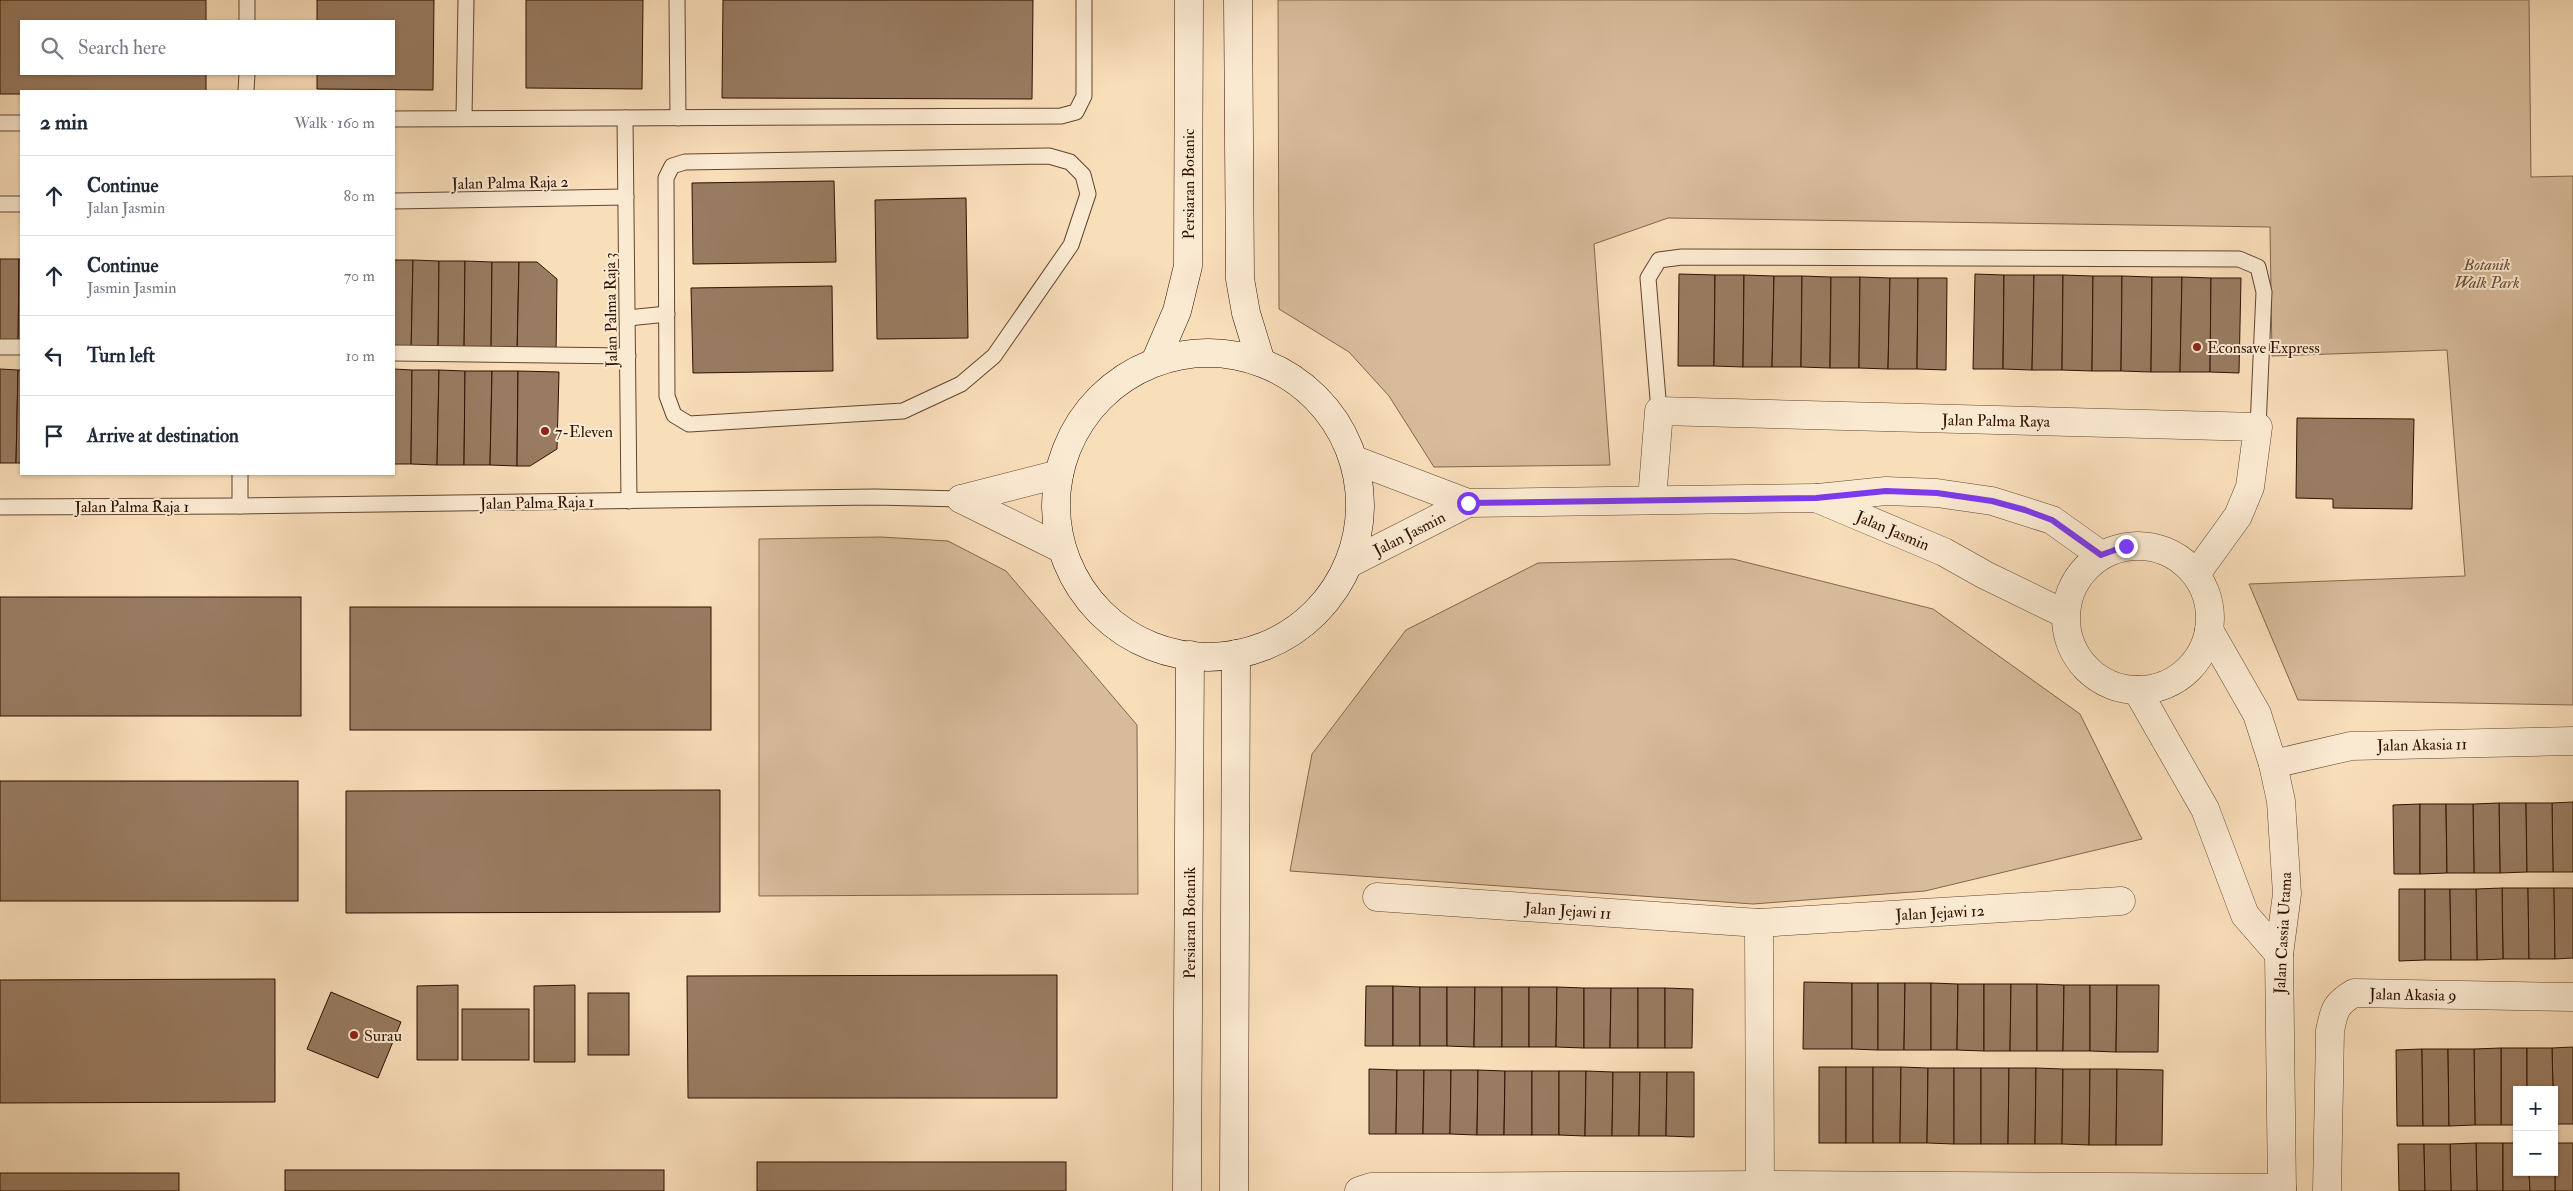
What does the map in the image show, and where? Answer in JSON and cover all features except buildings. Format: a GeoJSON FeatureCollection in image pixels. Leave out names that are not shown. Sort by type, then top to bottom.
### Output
{"type":"FeatureCollection","features":[{"type":"Feature","properties":{"kind":"street","name":"Persiaran Botanic"},"geometry":{"type":"LineString","coordinates":[[1155,362],[1176,311],[1188,266],[1189,0]]}},
{"type":"Feature","properties":{"kind":"street"},"geometry":{"type":"LineString","coordinates":[[1238,0],[1240,279],[1246,313],[1261,362]]}},
{"type":"Feature","properties":{"kind":"street"},"geometry":{"type":"LineString","coordinates":[[1190,353],[1226,353],[1261,362],[1302,384],[1322,404],[1334,418],[1354,460],[1361,495],[1359,530],[1350,563],[1335,590],[1316,613],[1292,632],[1265,646],[1236,654],[1190,655],[1148,644],[1110,621],[1081,588],[1062,549],[1055,512],[1059,474],[1071,438],[1092,406],[1121,380],[1155,362],[1190,353]]}},
{"type":"Feature","properties":{"kind":"street"},"geometry":{"type":"LineString","coordinates":[[1652,500],[1659,411]]}},
{"type":"Feature","properties":{"kind":"street","name":"Jalan Palma Raya"},"geometry":{"type":"LineString","coordinates":[[1659,411],[2258,427]]}},
{"type":"Feature","properties":{"kind":"street"},"geometry":{"type":"LineString","coordinates":[[2196,574],[2238,516],[2250,487],[2258,427]]}},
{"type":"Feature","properties":{"kind":"street","name":"Jalan Jasmin"},"geometry":{"type":"LineString","coordinates":[[1354,460],[1468,503],[1816,498],[1944,552],[1985,575],[2065,614]]}},
{"type":"Feature","properties":{"kind":"street"},"geometry":{"type":"LineString","coordinates":[[961,499],[1059,474]]}},
{"type":"Feature","properties":{"kind":"street"},"geometry":{"type":"LineString","coordinates":[[1816,498],[1886,491],[1937,493],[1992,501],[2052,520],[2101,555]]}},
{"type":"Feature","properties":{"kind":"street","name":"Jalan Palma Raja 1"},"geometry":{"type":"LineString","coordinates":[[961,499],[1062,549]]}},
{"type":"Feature","properties":{"kind":"street","name":"Jalan Jasmin"},"geometry":{"type":"LineString","coordinates":[[1350,563],[1468,503]]}},
{"type":"Feature","properties":{"kind":"street"},"geometry":{"type":"LineString","coordinates":[[2126,546],[2152,547],[2177,557],[2196,574],[2208,601],[2210,630],[2198,658],[2182,676],[2161,686],[2137,690],[2118,687],[2100,680],[2085,667],[2073,652],[2067,633],[2065,614],[2070,591],[2083,570],[2101,555],[2126,546]]}},
{"type":"Feature","properties":{"kind":"street","name":"Jalan Cassia Utama"},"geometry":{"type":"LineString","coordinates":[[2210,630],[2257,714],[2273,764],[2281,801],[2287,894],[2279,954],[2282,1190]]}},
{"type":"Feature","properties":{"kind":"street"},"geometry":{"type":"LineString","coordinates":[[1234,1191],[1236,654]]}},
{"type":"Feature","properties":{"kind":"street","name":"Persiaran Botanik"},"geometry":{"type":"LineString","coordinates":[[1187,1191],[1190,655]]}},
{"type":"Feature","properties":{"kind":"street"},"geometry":{"type":"LineString","coordinates":[[2137,690],[2205,809],[2245,915],[2279,954]]}},
{"type":"Feature","properties":{"kind":"street","name":"Jalan Akasia 11"},"geometry":{"type":"LineString","coordinates":[[2273,764],[2351,746],[2573,741]]}},
{"type":"Feature","properties":{"kind":"street","name":"Jalan Jejawi 11"},"geometry":{"type":"LineString","coordinates":[[1377,896],[1759,923]]}},
{"type":"Feature","properties":{"kind":"street","name":"Jalan Jejawi 12"},"geometry":{"type":"LineString","coordinates":[[1759,923],[2121,901]]}},
{"type":"Feature","properties":{"kind":"street"},"geometry":{"type":"LineString","coordinates":[[1759,923],[1761,1188]]}},
{"type":"Feature","properties":{"kind":"street","name":"Jalan Akasia 9"},"geometry":{"type":"LineString","coordinates":[[2327,1191],[2330,1031],[2334,1013],[2340,1001],[2354,993],[2573,997]]}},
{"type":"Feature","properties":{"kind":"street"},"geometry":{"type":"LineString","coordinates":[[1365,1189],[2282,1190]]}},
{"type":"Feature","properties":{"kind":"lane"},"geometry":{"type":"LineString","coordinates":[[247,0],[247,20]]}},
{"type":"Feature","properties":{"kind":"lane"},"geometry":{"type":"LineString","coordinates":[[464,118],[466,0]]}},
{"type":"Feature","properties":{"kind":"lane"},"geometry":{"type":"LineString","coordinates":[[677,0],[678,118]]}},
{"type":"Feature","properties":{"kind":"lane"},"geometry":{"type":"LineString","coordinates":[[395,119],[1061,116],[1076,112],[1084,96],[1084,0]]}},
{"type":"Feature","properties":{"kind":"lane"},"geometry":{"type":"LineString","coordinates":[[246,90],[247,75]]}},
{"type":"Feature","properties":{"kind":"lane","name":"Jalan Palma Raja 3"},"geometry":{"type":"LineString","coordinates":[[625,118],[629,501]]}},
{"type":"Feature","properties":{"kind":"lane"},"geometry":{"type":"LineString","coordinates":[[0,124],[20,123]]}},
{"type":"Feature","properties":{"kind":"lane"},"geometry":{"type":"LineString","coordinates":[[1049,156],[1070,162],[1083,175],[1088,194],[1071,245],[994,356],[961,384],[903,411],[689,424],[674,415],[666,396],[666,314],[666,178],[672,166],[685,162],[1049,156]]}},
{"type":"Feature","properties":{"kind":"lane","name":"Jalan Palma Raja 2"},"geometry":{"type":"LineString","coordinates":[[395,201],[626,197]]}},
{"type":"Feature","properties":{"kind":"lane"},"geometry":{"type":"LineString","coordinates":[[0,204],[20,204]]}},
{"type":"Feature","properties":{"kind":"lane"},"geometry":{"type":"LineString","coordinates":[[1659,411],[1648,278],[1659,260],[1682,257],[2239,259],[2258,267],[2264,292],[2258,427]]}},
{"type":"Feature","properties":{"kind":"lane"},"geometry":{"type":"LineString","coordinates":[[628,318],[666,314]]}},
{"type":"Feature","properties":{"kind":"lane"},"geometry":{"type":"LineString","coordinates":[[0,347],[20,347]]}},
{"type":"Feature","properties":{"kind":"lane"},"geometry":{"type":"LineString","coordinates":[[395,353],[628,356]]}},
{"type":"Feature","properties":{"kind":"lane"},"geometry":{"type":"LineString","coordinates":[[240,475],[240,506]]}},
{"type":"Feature","properties":{"kind":"lane","name":"Jalan Palma Raja 1"},"geometry":{"type":"LineString","coordinates":[[0,507],[875,498],[961,499]]}},
{"type":"Feature","properties":{"kind":"green space","name":"Botanik Walk Park"},"geometry":{"type":"Polygon","coordinates":[[[1278,0],[2529,0],[2531,177],[2573,176],[2573,705],[2298,700],[2249,584],[2465,576],[2447,350],[2272,356],[2270,227],[1668,218],[1594,244],[1610,465],[1434,467],[1389,396],[1349,352],[1279,309],[1278,0]]]}},
{"type":"Feature","properties":{"kind":"green space"},"geometry":{"type":"Polygon","coordinates":[[[881,537],[948,541],[1006,571],[1137,725],[1138,894],[759,896],[759,539],[881,537]]]}},
{"type":"Feature","properties":{"kind":"green space"},"geometry":{"type":"Polygon","coordinates":[[[1733,559],[1933,609],[2080,714],[2142,839],[1925,891],[1753,904],[1290,871],[1312,754],[1406,630],[1538,563],[1733,559]]]}},
{"type":"Feature","properties":{"kind":"place","name":"Econsave Express"},"geometry":{"type":"Point","coordinates":[2197,347]}},
{"type":"Feature","properties":{"kind":"place","name":"7-Eleven"},"geometry":{"type":"Point","coordinates":[545,431]}},
{"type":"Feature","properties":{"kind":"place","name":"Surau"},"geometry":{"type":"Point","coordinates":[354,1035]}},
{"type":"Feature","properties":{"kind":"route"},"geometry":{"type":"LineString","coordinates":[[1468,503],[1816,498],[1886,491],[1937,493],[1992,501],[2052,520],[2101,555],[2126,546]]}}]}
